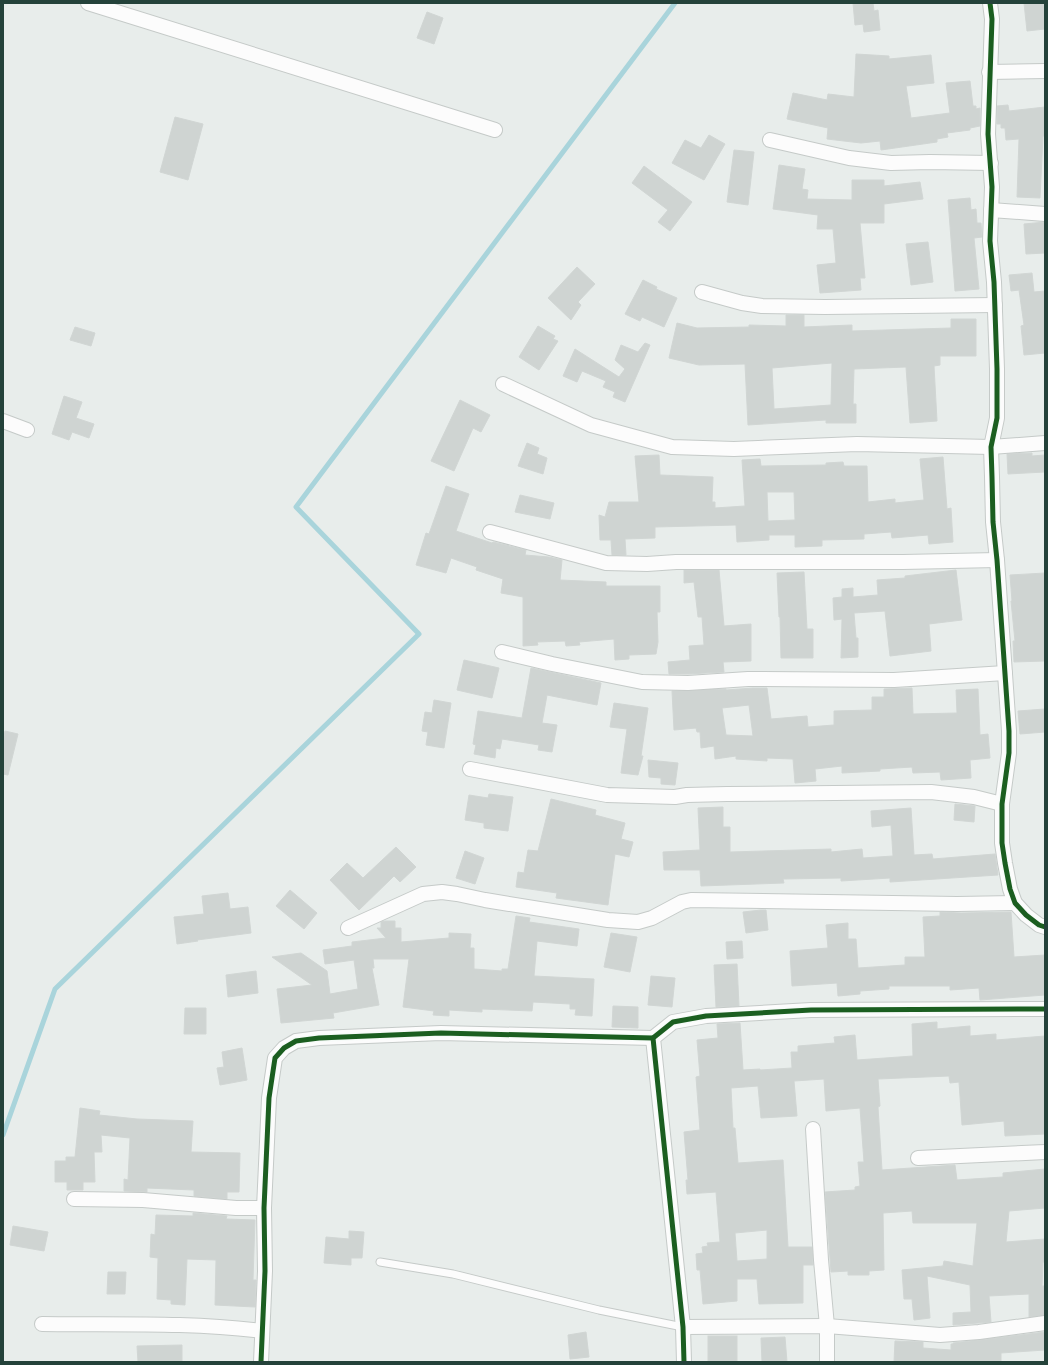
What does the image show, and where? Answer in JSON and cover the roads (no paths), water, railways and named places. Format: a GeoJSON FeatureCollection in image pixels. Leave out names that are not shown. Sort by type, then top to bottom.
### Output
{"type":"FeatureCollection","features":[{"type":"Feature","properties":{"kind":"street"},"geometry":{"type":"LineString","coordinates":[[88,3],[495,130]]}},
{"type":"Feature","properties":{"kind":"street"},"geometry":{"type":"LineString","coordinates":[[990,3],[992,19],[988,134],[992,187],[990,241],[995,305],[997,369],[997,418],[991,447],[993,522],[1005,673],[1009,753],[1002,804],[1002,843],[1010,889],[1015,903],[1026,915],[1039,925],[1045,927]]}},
{"type":"Feature","properties":{"kind":"street"},"geometry":{"type":"LineString","coordinates":[[989,72],[1045,71]]}},
{"type":"Feature","properties":{"kind":"street"},"geometry":{"type":"LineString","coordinates":[[770,140],[849,158],[891,163],[991,163]]}},
{"type":"Feature","properties":{"kind":"street"},"geometry":{"type":"LineString","coordinates":[[991,210],[1045,214]]}},
{"type":"Feature","properties":{"kind":"street"},"geometry":{"type":"LineString","coordinates":[[702,292],[742,303],[762,306],[824,307],[995,305]]}},
{"type":"Feature","properties":{"kind":"street"},"geometry":{"type":"LineString","coordinates":[[503,384],[591,425],[672,447],[734,449],[857,444],[991,447],[1045,443]]}},
{"type":"Feature","properties":{"kind":"street"},"geometry":{"type":"LineString","coordinates":[[3,421],[27,430]]}},
{"type":"Feature","properties":{"kind":"street"},"geometry":{"type":"LineString","coordinates":[[490,532],[606,563],[646,564],[728,561],[903,562],[997,560]]}},
{"type":"Feature","properties":{"kind":"street"},"geometry":{"type":"LineString","coordinates":[[502,652],[552,664],[642,682],[688,682],[748,679],[894,680],[1005,673]]}},
{"type":"Feature","properties":{"kind":"street"},"geometry":{"type":"LineString","coordinates":[[470,769],[607,795],[674,797],[687,795],[727,794],[931,792],[974,797],[1002,804]]}},
{"type":"Feature","properties":{"kind":"street"},"geometry":{"type":"LineString","coordinates":[[348,928],[424,894],[442,892],[577,915],[638,922],[652,918],[682,902],[691,900],[957,904],[1015,903]]}},
{"type":"Feature","properties":{"kind":"street"},"geometry":{"type":"LineString","coordinates":[[261,1362],[265,1271],[264,1208],[269,1098],[275,1058],[284,1048],[296,1041],[320,1038],[441,1033],[653,1038],[673,1022],[706,1016],[811,1010],[1045,1009]]}},
{"type":"Feature","properties":{"kind":"street"},"geometry":{"type":"LineString","coordinates":[[653,1038],[683,1327],[684,1362]]}},
{"type":"Feature","properties":{"kind":"street"},"geometry":{"type":"LineString","coordinates":[[813,1129],[821,1260],[827,1326],[828,1362]]}},
{"type":"Feature","properties":{"kind":"street"},"geometry":{"type":"LineString","coordinates":[[918,1158],[1045,1152]]}},
{"type":"Feature","properties":{"kind":"street"},"geometry":{"type":"LineString","coordinates":[[74,1200],[143,1200],[236,1208],[264,1208]]}},
{"type":"Feature","properties":{"kind":"street"},"geometry":{"type":"LineString","coordinates":[[683,1327],[827,1326],[940,1335],[979,1332],[1045,1323]]}},
{"type":"Feature","properties":{"kind":"street"},"geometry":{"type":"LineString","coordinates":[[42,1324],[204,1326],[262,1331]]}},
{"type":"Feature","properties":{"kind":"lane"},"geometry":{"type":"LineString","coordinates":[[380,1262],[453,1274],[599,1310],[683,1327]]}},
{"type":"Feature","properties":{"kind":"waterway"},"geometry":{"type":"LineString","coordinates":[[3,1135],[55,989],[419,634],[296,507],[675,3]]}}]}
